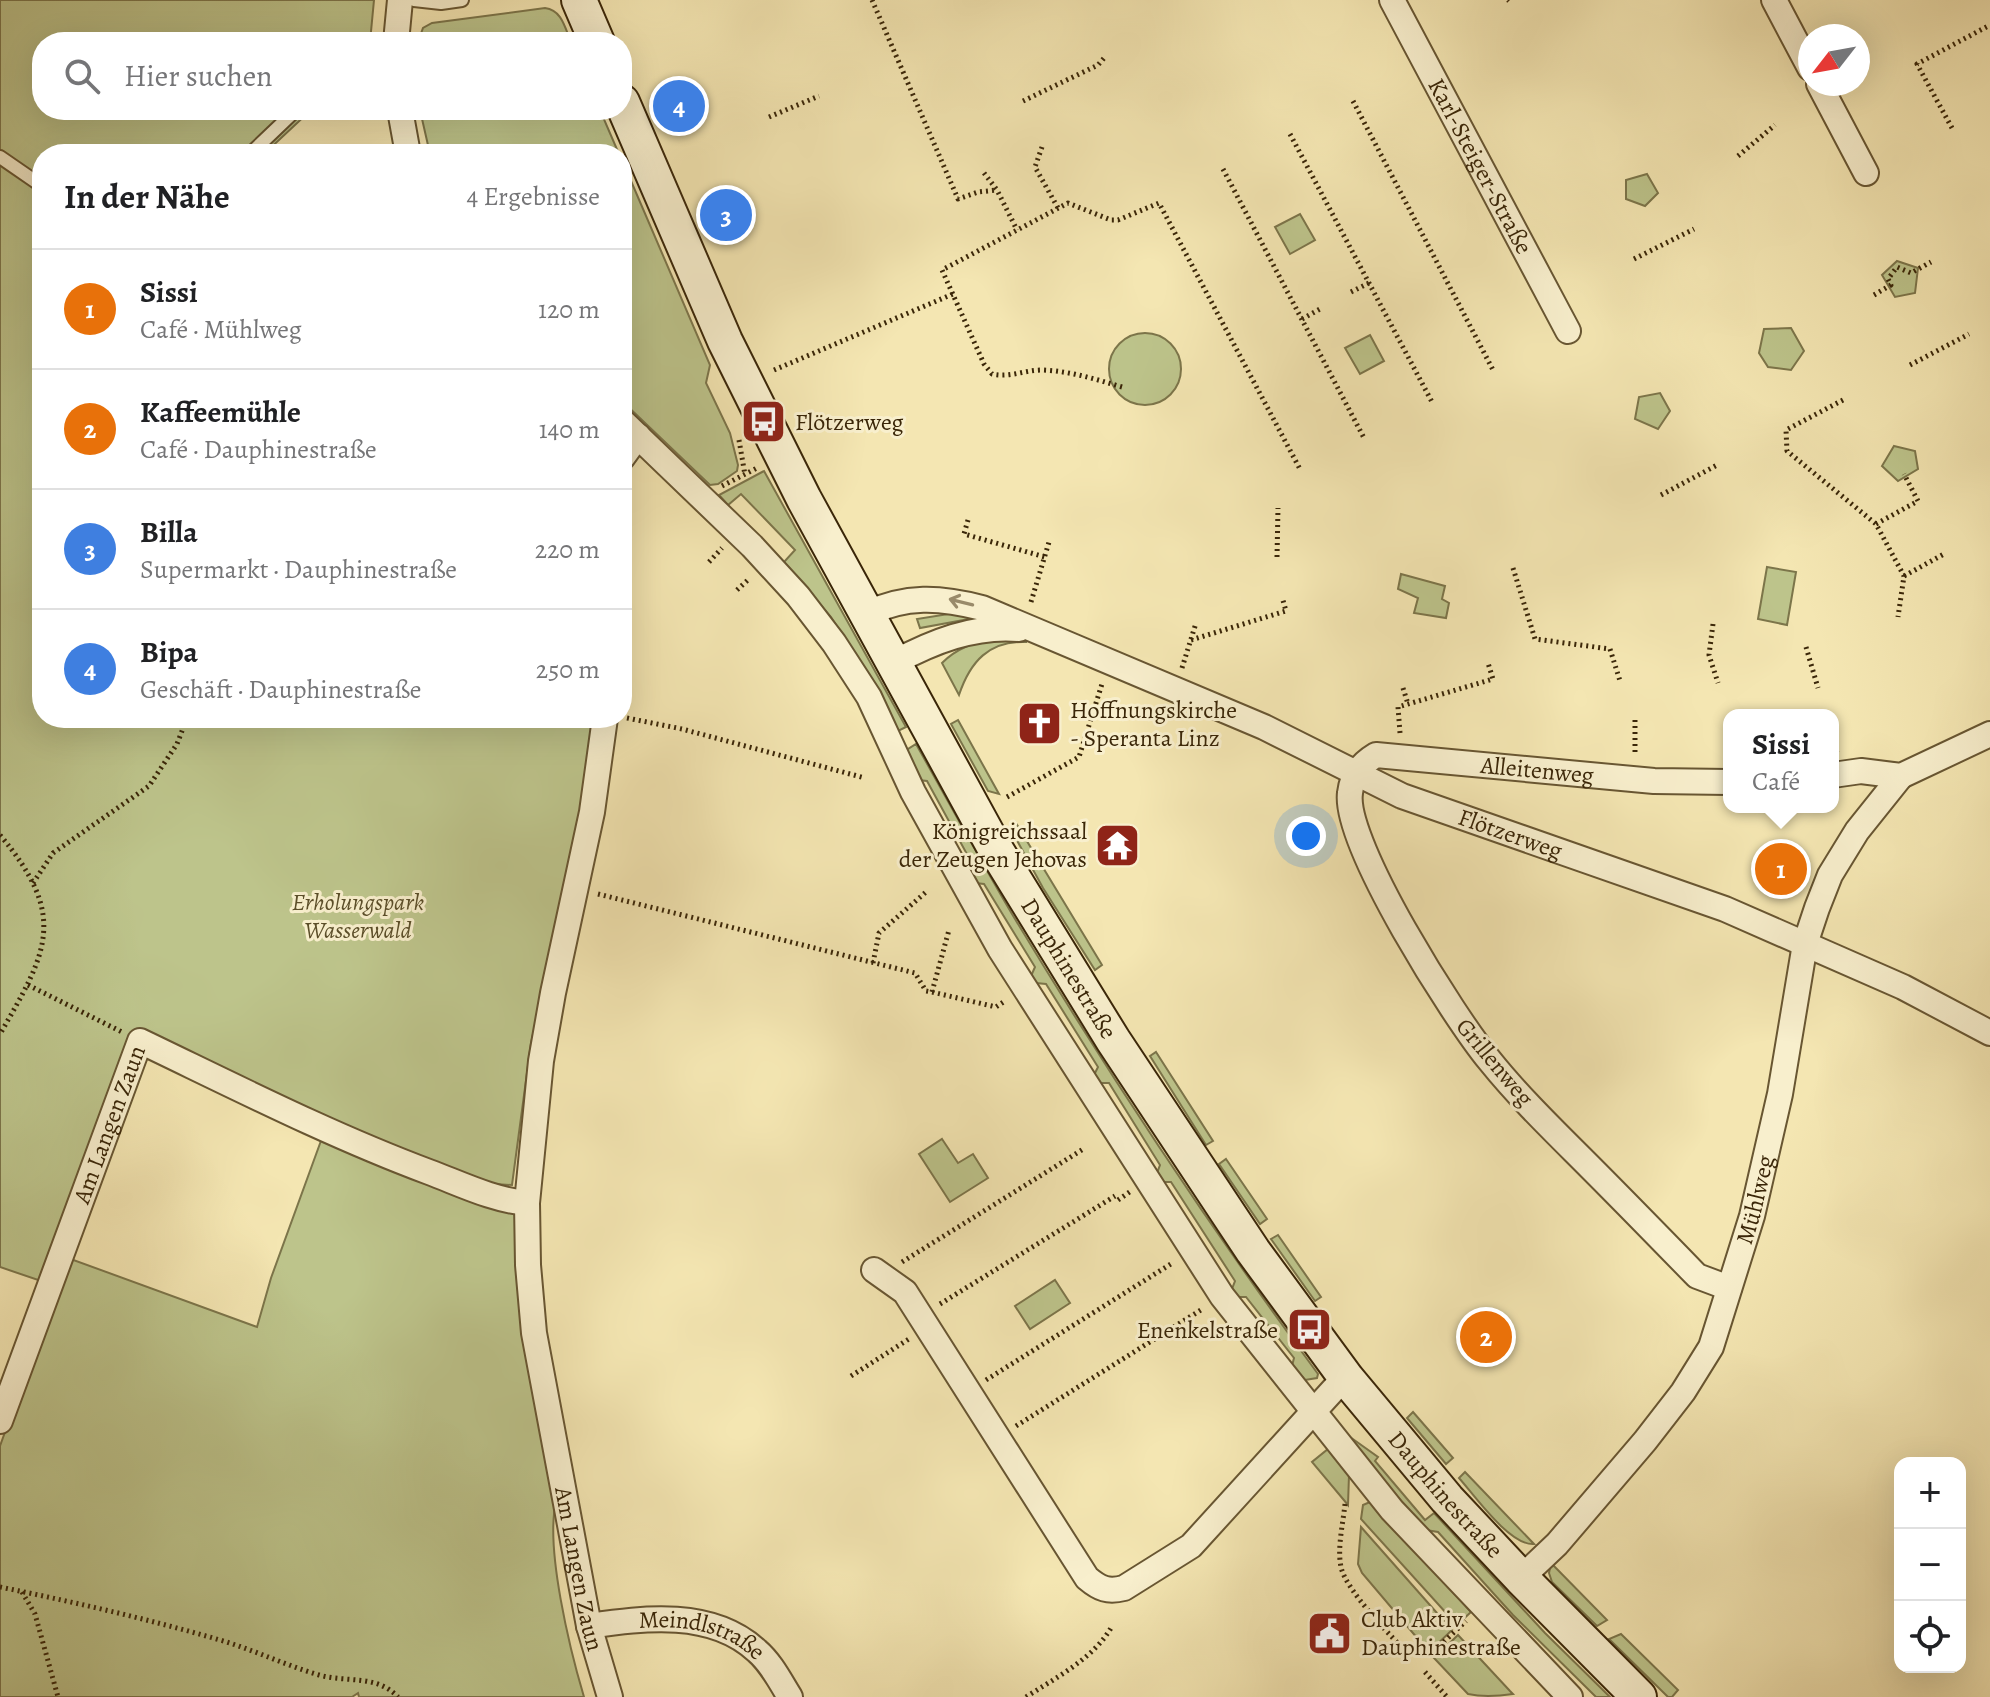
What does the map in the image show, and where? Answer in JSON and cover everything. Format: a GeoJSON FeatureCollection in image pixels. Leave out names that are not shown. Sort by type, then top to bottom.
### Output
{"type":"FeatureCollection","features":[{"type":"Feature","properties":{"kind":"main road"},"geometry":{"type":"LineString","coordinates":[[579,0],[593,32]]}},
{"type":"Feature","properties":{"kind":"main road","name":"Dauphinestraße"},"geometry":{"type":"LineString","coordinates":[[632,108],[725,341],[771,435],[996,850],[1113,1040],[1253,1251],[1347,1379],[1447,1499],[1639,1697]]}},
{"type":"Feature","properties":{"kind":"street"},"geometry":{"type":"LineString","coordinates":[[397,32],[400,0]]}},
{"type":"Feature","properties":{"kind":"street","name":"Karl-Steiger-Straße"},"geometry":{"type":"LineString","coordinates":[[1392,0],[1568,331]]}},
{"type":"Feature","properties":{"kind":"street"},"geometry":{"type":"LineString","coordinates":[[1774,0],[1798,45]]}},
{"type":"Feature","properties":{"kind":"street"},"geometry":{"type":"LineString","coordinates":[[1825,96],[1866,173]]}},
{"type":"Feature","properties":{"kind":"street"},"geometry":{"type":"LineString","coordinates":[[402,120],[406,144]]}},
{"type":"Feature","properties":{"kind":"street","name":"Dauphinestraße"},"geometry":{"type":"LineString","coordinates":[[632,430],[752,546],[798,596],[834,643],[869,697],[913,792],[953,867],[1026,989],[1222,1296],[1392,1510],[1570,1697]]}},
{"type":"Feature","properties":{"kind":"street","name":"Flötzerweg"},"geometry":{"type":"LineString","coordinates":[[866,614],[904,600],[949,599],[982,608],[1264,727],[1355,775],[1444,812],[1725,909],[1903,987],[1990,1033]]}},
{"type":"Feature","properties":{"kind":"street","name":"Flötzerweg"},"geometry":{"type":"LineString","coordinates":[[893,663],[966,632],[998,627],[1034,630]]}},
{"type":"Feature","properties":{"kind":"street","name":"Am Langen Zaun"},"geometry":{"type":"LineString","coordinates":[[610,1697],[589,1626],[534,1333],[519,1202],[561,953],[613,728]]}},
{"type":"Feature","properties":{"kind":"street"},"geometry":{"type":"LineString","coordinates":[[1839,774],[1861,771],[1901,776],[1990,734]]}},
{"type":"Feature","properties":{"kind":"street","name":"Alleitenweg"},"geometry":{"type":"LineString","coordinates":[[1355,775],[1361,763],[1376,755],[1654,781],[1723,782]]}},
{"type":"Feature","properties":{"kind":"street","name":"Grillenweg"},"geometry":{"type":"LineString","coordinates":[[1355,775],[1349,795],[1356,828],[1372,866],[1420,957],[1472,1038],[1537,1113],[1697,1276],[1729,1288]]}},
{"type":"Feature","properties":{"kind":"street","name":"Mühlweg"},"geometry":{"type":"LineString","coordinates":[[1521,1578],[1557,1544],[1645,1441],[1683,1392],[1711,1347],[1752,1216],[1780,1094],[1805,944],[1830,875],[1857,831],[1901,776]]}},
{"type":"Feature","properties":{"kind":"street","name":"Am Langen Zaun"},"geometry":{"type":"LineString","coordinates":[[0,1421],[140,1041],[325,1129],[414,1167],[519,1202]]}},
{"type":"Feature","properties":{"kind":"street"},"geometry":{"type":"LineString","coordinates":[[874,1270],[905,1292],[1087,1578],[1098,1587],[1112,1591],[1124,1588],[1191,1546],[1347,1379]]}},
{"type":"Feature","properties":{"kind":"street","name":"Meindlstraße"},"geometry":{"type":"LineString","coordinates":[[589,1626],[650,1620],[702,1623],[726,1630],[760,1653],[790,1697]]}},
{"type":"Feature","properties":{"kind":"lane"},"geometry":{"type":"LineString","coordinates":[[414,0],[441,3],[462,0]]}},
{"type":"Feature","properties":{"kind":"lane"},"geometry":{"type":"LineString","coordinates":[[260,144],[286,120]]}},
{"type":"Feature","properties":{"kind":"lane"},"geometry":{"type":"LineString","coordinates":[[0,157],[32,179]]}},
{"type":"Feature","properties":{"kind":"path"},"geometry":{"type":"LineString","coordinates":[[872,0],[958,199],[997,190]]}},
{"type":"Feature","properties":{"kind":"path"},"geometry":{"type":"LineString","coordinates":[[1952,128],[1917,64],[1990,25]]}},
{"type":"Feature","properties":{"kind":"path"},"geometry":{"type":"LineString","coordinates":[[1023,101],[1098,65],[1104,58]]}},
{"type":"Feature","properties":{"kind":"path"},"geometry":{"type":"LineString","coordinates":[[769,117],[819,96]]}},
{"type":"Feature","properties":{"kind":"path"},"geometry":{"type":"LineString","coordinates":[[1353,101],[1493,370]]}},
{"type":"Feature","properties":{"kind":"path"},"geometry":{"type":"LineString","coordinates":[[1738,156],[1775,125]]}},
{"type":"Feature","properties":{"kind":"path"},"geometry":{"type":"LineString","coordinates":[[1290,134],[1432,402]]}},
{"type":"Feature","properties":{"kind":"path"},"geometry":{"type":"LineString","coordinates":[[1042,147],[1035,167],[1058,208]]}},
{"type":"Feature","properties":{"kind":"path"},"geometry":{"type":"LineString","coordinates":[[1223,169],[1364,438]]}},
{"type":"Feature","properties":{"kind":"path"},"geometry":{"type":"LineString","coordinates":[[984,173],[997,190],[1017,230]]}},
{"type":"Feature","properties":{"kind":"path"},"geometry":{"type":"LineString","coordinates":[[1122,387],[1077,373],[1040,370],[1013,375],[992,374],[984,364],[942,270],[1068,203],[1118,220],[1159,203],[1301,471]]}},
{"type":"Feature","properties":{"kind":"path"},"geometry":{"type":"LineString","coordinates":[[1634,259],[1694,229]]}},
{"type":"Feature","properties":{"kind":"path"},"geometry":{"type":"LineString","coordinates":[[1874,295],[1891,285],[1888,279],[1897,267],[1911,273],[1931,262]]}},
{"type":"Feature","properties":{"kind":"path"},"geometry":{"type":"LineString","coordinates":[[1351,292],[1369,283]]}},
{"type":"Feature","properties":{"kind":"path"},"geometry":{"type":"LineString","coordinates":[[774,370],[953,294]]}},
{"type":"Feature","properties":{"kind":"path"},"geometry":{"type":"LineString","coordinates":[[1302,319],[1320,309]]}},
{"type":"Feature","properties":{"kind":"path"},"geometry":{"type":"LineString","coordinates":[[1910,365],[1969,334]]}},
{"type":"Feature","properties":{"kind":"path"},"geometry":{"type":"LineString","coordinates":[[1843,400],[1786,430],[1787,451],[1876,524],[1904,576],[1898,617]]}},
{"type":"Feature","properties":{"kind":"path"},"geometry":{"type":"LineString","coordinates":[[738,432],[745,475]]}},
{"type":"Feature","properties":{"kind":"path"},"geometry":{"type":"LineString","coordinates":[[1661,495],[1719,464]]}},
{"type":"Feature","properties":{"kind":"path"},"geometry":{"type":"LineString","coordinates":[[714,490],[764,465]]}},
{"type":"Feature","properties":{"kind":"path"},"geometry":{"type":"LineString","coordinates":[[1876,524],[1918,501],[1904,474]]}},
{"type":"Feature","properties":{"kind":"path"},"geometry":{"type":"LineString","coordinates":[[1277,557],[1278,508]]}},
{"type":"Feature","properties":{"kind":"path"},"geometry":{"type":"LineString","coordinates":[[968,520],[964,534],[1045,557]]}},
{"type":"Feature","properties":{"kind":"path"},"geometry":{"type":"LineString","coordinates":[[1030,605],[1049,542]]}},
{"type":"Feature","properties":{"kind":"path"},"geometry":{"type":"LineString","coordinates":[[709,562],[726,543]]}},
{"type":"Feature","properties":{"kind":"path"},"geometry":{"type":"LineString","coordinates":[[1904,576],[1944,554]]}},
{"type":"Feature","properties":{"kind":"path"},"geometry":{"type":"LineString","coordinates":[[1513,568],[1535,639],[1610,649],[1620,681]]}},
{"type":"Feature","properties":{"kind":"path"},"geometry":{"type":"LineString","coordinates":[[737,590],[756,572]]}},
{"type":"Feature","properties":{"kind":"path"},"geometry":{"type":"LineString","coordinates":[[1191,640],[1286,611],[1282,597]]}},
{"type":"Feature","properties":{"kind":"path"},"geometry":{"type":"LineString","coordinates":[[1181,673],[1196,623]]}},
{"type":"Feature","properties":{"kind":"path"},"geometry":{"type":"LineString","coordinates":[[1713,624],[1709,655],[1718,683]]}},
{"type":"Feature","properties":{"kind":"path"},"geometry":{"type":"LineString","coordinates":[[1806,647],[1818,688]]}},
{"type":"Feature","properties":{"kind":"path"},"geometry":{"type":"LineString","coordinates":[[1400,738],[1398,707],[1493,679],[1488,663]]}},
{"type":"Feature","properties":{"kind":"path"},"geometry":{"type":"LineString","coordinates":[[1007,797],[1058,765],[1079,757],[1085,730],[1104,680]]}},
{"type":"Feature","properties":{"kind":"path"},"geometry":{"type":"LineString","coordinates":[[1403,688],[1408,704]]}},
{"type":"Feature","properties":{"kind":"path"},"geometry":{"type":"LineString","coordinates":[[1635,720],[1635,760]]}},
{"type":"Feature","properties":{"kind":"path"},"geometry":{"type":"LineString","coordinates":[[632,721],[682,729],[865,778]]}},
{"type":"Feature","properties":{"kind":"path"},"geometry":{"type":"LineString","coordinates":[[33,883],[53,853],[149,786],[177,744],[183,728]]}},
{"type":"Feature","properties":{"kind":"path"},"geometry":{"type":"LineString","coordinates":[[0,835],[16,854],[33,883],[42,907],[45,940],[28,985],[0,1034]]}},
{"type":"Feature","properties":{"kind":"path"},"geometry":{"type":"LineString","coordinates":[[873,963],[879,933],[926,892]]}},
{"type":"Feature","properties":{"kind":"path"},"geometry":{"type":"LineString","coordinates":[[597,894],[915,973],[926,991],[996,1007],[1026,989]]}},
{"type":"Feature","properties":{"kind":"path"},"geometry":{"type":"LineString","coordinates":[[932,992],[949,930]]}},
{"type":"Feature","properties":{"kind":"path"},"geometry":{"type":"LineString","coordinates":[[28,985],[140,1041]]}},
{"type":"Feature","properties":{"kind":"path"},"geometry":{"type":"LineString","coordinates":[[902,1262],[1085,1148]]}},
{"type":"Feature","properties":{"kind":"path"},"geometry":{"type":"LineString","coordinates":[[932,1309],[1115,1196]]}},
{"type":"Feature","properties":{"kind":"path"},"geometry":{"type":"LineString","coordinates":[[980,1383],[1192,1250]]}},
{"type":"Feature","properties":{"kind":"path"},"geometry":{"type":"LineString","coordinates":[[1009,1430],[1222,1296]]}},
{"type":"Feature","properties":{"kind":"path"},"geometry":{"type":"LineString","coordinates":[[851,1376],[916,1334]]}},
{"type":"Feature","properties":{"kind":"path"},"geometry":{"type":"LineString","coordinates":[[1345,1504],[1340,1562],[1342,1572],[1373,1615],[1411,1657]]}},
{"type":"Feature","properties":{"kind":"path"},"geometry":{"type":"LineString","coordinates":[[0,1587],[223,1641],[324,1676],[370,1680],[388,1686],[398,1697]]}},
{"type":"Feature","properties":{"kind":"path"},"geometry":{"type":"LineString","coordinates":[[21,1591],[35,1614],[58,1697]]}},
{"type":"Feature","properties":{"kind":"path"},"geometry":{"type":"LineString","coordinates":[[1435,1650],[1482,1607]]}},
{"type":"Feature","properties":{"kind":"path"},"geometry":{"type":"LineString","coordinates":[[1026,1697],[1084,1657],[1112,1626]]}},
{"type":"Feature","properties":{"kind":"path"},"geometry":{"type":"LineString","coordinates":[[1425,1672],[1447,1697]]}},
{"type":"Feature","properties":{"kind":"green space","name":"Erholungspark Wasserwald"},"geometry":{"type":"Polygon","coordinates":[[[0,0],[374,0],[371,32],[32,32],[32,120],[300,120],[275,144],[32,144],[32,728],[594,728],[583,812],[531,1043],[512,1185],[478,1183],[129,1036],[44,1282],[0,1267],[0,0]]]}},
{"type":"Feature","properties":{"kind":"green space"},"geometry":{"type":"Polygon","coordinates":[[[545,8],[559,16],[567,32],[422,32],[432,23],[545,8]]]}},
{"type":"Feature","properties":{"kind":"green space"},"geometry":{"type":"Polygon","coordinates":[[[422,120],[604,120],[615,144],[428,144],[422,120]]]}},
{"type":"Feature","properties":{"kind":"green space"},"geometry":{"type":"Polygon","coordinates":[[[1647,174],[1658,193],[1645,206],[1626,199],[1626,180],[1647,174]]]}},
{"type":"Feature","properties":{"kind":"green space"},"geometry":{"type":"Polygon","coordinates":[[[632,183],[710,365],[706,383],[730,433],[737,471],[718,484],[710,485],[632,411],[632,183]]]}},
{"type":"Feature","properties":{"kind":"green space"},"geometry":{"type":"Polygon","coordinates":[[[1300,214],[1315,240],[1290,254],[1275,227],[1300,214]]]}},
{"type":"Feature","properties":{"kind":"green space"},"geometry":{"type":"Polygon","coordinates":[[[1897,261],[1918,268],[1915,293],[1895,297],[1882,275],[1897,261]]]}},
{"type":"Feature","properties":{"kind":"green space"},"geometry":{"type":"Polygon","coordinates":[[[1791,328],[1804,351],[1791,370],[1768,367],[1759,353],[1764,329],[1791,328]]]}},
{"type":"Feature","properties":{"kind":"green space"},"geometry":{"type":"Polygon","coordinates":[[[1152,333],[1171,343],[1179,355],[1179,383],[1171,395],[1159,403],[1138,405],[1119,395],[1111,383],[1109,362],[1119,343],[1131,335],[1152,333]]]}},
{"type":"Feature","properties":{"kind":"green space"},"geometry":{"type":"Polygon","coordinates":[[[1370,335],[1384,361],[1360,374],[1345,348],[1370,335]]]}},
{"type":"Feature","properties":{"kind":"green space"},"geometry":{"type":"Polygon","coordinates":[[[1660,393],[1670,411],[1658,429],[1635,419],[1639,397],[1660,393]]]}},
{"type":"Feature","properties":{"kind":"green space"},"geometry":{"type":"Polygon","coordinates":[[[1894,446],[1915,451],[1918,469],[1898,481],[1882,466],[1894,446]]]}},
{"type":"Feature","properties":{"kind":"green space"},"geometry":{"type":"Polygon","coordinates":[[[764,471],[906,727],[898,731],[872,682],[831,617],[784,562],[795,550],[741,494],[728,505],[719,495],[764,471]]]}},
{"type":"Feature","properties":{"kind":"green space"},"geometry":{"type":"Polygon","coordinates":[[[1767,567],[1796,572],[1787,625],[1758,619],[1767,567]]]}},
{"type":"Feature","properties":{"kind":"green space"},"geometry":{"type":"Polygon","coordinates":[[[1401,574],[1445,586],[1442,599],[1449,603],[1446,618],[1414,613],[1418,598],[1398,589],[1401,574]]]}},
{"type":"Feature","properties":{"kind":"green space"},"geometry":{"type":"Polygon","coordinates":[[[961,612],[980,617],[920,628],[917,619],[961,612]]]}},
{"type":"Feature","properties":{"kind":"green space"},"geometry":{"type":"Polygon","coordinates":[[[994,638],[1027,642],[1002,645],[983,655],[969,673],[959,695],[942,663],[966,647],[994,638]]]}},
{"type":"Feature","properties":{"kind":"green space"},"geometry":{"type":"Polygon","coordinates":[[[958,720],[999,794],[988,791],[951,724],[958,720]]]}},
{"type":"Feature","properties":{"kind":"green space"},"geometry":{"type":"Polygon","coordinates":[[[916,744],[1012,914],[1085,1032],[1198,1205],[1318,1374],[1317,1378],[1305,1380],[1292,1366],[1294,1358],[1246,1297],[1237,1297],[1232,1289],[1235,1281],[1171,1182],[1162,1182],[1157,1173],[1160,1165],[1109,1083],[1099,1083],[1094,1075],[1098,1067],[1046,984],[1036,983],[1031,976],[1035,967],[984,884],[975,883],[971,875],[974,867],[927,781],[918,780],[905,751],[916,744]]]}},
{"type":"Feature","properties":{"kind":"green space"},"geometry":{"type":"Polygon","coordinates":[[[1016,823],[1102,965],[1095,970],[1043,888],[1014,835],[1016,823]]]}},
{"type":"Feature","properties":{"kind":"green space"},"geometry":{"type":"Polygon","coordinates":[[[1156,1052],[1213,1141],[1206,1145],[1150,1056],[1156,1052]]]}},
{"type":"Feature","properties":{"kind":"green space"},"geometry":{"type":"Polygon","coordinates":[[[322,1138],[521,1215],[556,1502],[553,1522],[556,1572],[584,1697],[359,1697],[358,1693],[352,1697],[0,1697],[0,1446],[68,1258],[257,1327],[271,1278],[322,1138]]]}},
{"type":"Feature","properties":{"kind":"green space"},"geometry":{"type":"Polygon","coordinates":[[[942,1139],[958,1163],[973,1154],[988,1178],[950,1202],[919,1154],[942,1139]]]}},
{"type":"Feature","properties":{"kind":"green space"},"geometry":{"type":"Polygon","coordinates":[[[1226,1159],[1267,1219],[1260,1224],[1219,1164],[1226,1159]]]}},
{"type":"Feature","properties":{"kind":"green space"},"geometry":{"type":"Polygon","coordinates":[[[1278,1235],[1321,1297],[1315,1301],[1271,1239],[1278,1235]]]}},
{"type":"Feature","properties":{"kind":"green space"},"geometry":{"type":"Polygon","coordinates":[[[1055,1280],[1070,1303],[1030,1329],[1015,1306],[1055,1280]]]}},
{"type":"Feature","properties":{"kind":"green space"},"geometry":{"type":"Polygon","coordinates":[[[1413,1412],[1453,1458],[1446,1464],[1407,1418],[1413,1412]]]}},
{"type":"Feature","properties":{"kind":"green space"},"geometry":{"type":"Polygon","coordinates":[[[1350,1437],[1378,1457],[1375,1461],[1425,1520],[1434,1513],[1545,1633],[1610,1697],[1596,1697],[1513,1615],[1438,1532],[1426,1530],[1348,1439],[1350,1437]]]}},
{"type":"Feature","properties":{"kind":"green space"},"geometry":{"type":"Polygon","coordinates":[[[1328,1449],[1349,1475],[1348,1505],[1312,1462],[1328,1449]]]}},
{"type":"Feature","properties":{"kind":"green space"},"geometry":{"type":"Polygon","coordinates":[[[1465,1472],[1534,1544],[1514,1537],[1504,1529],[1459,1478],[1465,1472]]]}},
{"type":"Feature","properties":{"kind":"green space"},"geometry":{"type":"Polygon","coordinates":[[[1370,1502],[1471,1612],[1457,1625],[1361,1519],[1363,1505],[1370,1502]]]}},
{"type":"Feature","properties":{"kind":"green space"},"geometry":{"type":"Polygon","coordinates":[[[1361,1527],[1452,1630],[1429,1652],[1362,1573],[1358,1564],[1361,1527]]]}},
{"type":"Feature","properties":{"kind":"green space"},"geometry":{"type":"Polygon","coordinates":[[[1551,1563],[1607,1620],[1597,1626],[1552,1582],[1549,1573],[1551,1563]]]}},
{"type":"Feature","properties":{"kind":"green space"},"geometry":{"type":"Polygon","coordinates":[[[1621,1634],[1678,1690],[1672,1697],[1668,1697],[1609,1639],[1621,1634]]]}},
{"type":"Feature","properties":{"kind":"green space"},"geometry":{"type":"Polygon","coordinates":[[[1458,1635],[1513,1694],[1468,1694],[1434,1658],[1458,1635]]]}},
{"type":"Feature","properties":{"kind":"place","name":"Bipa"},"geometry":{"type":"Point","coordinates":[679,106]}},
{"type":"Feature","properties":{"kind":"place","name":"Billa"},"geometry":{"type":"Point","coordinates":[726,215]}},
{"type":"Feature","properties":{"kind":"place","name":"Flötzerweg"},"geometry":{"type":"Point","coordinates":[764,422]}},
{"type":"Feature","properties":{"kind":"place","name":"Hoffnungskirche - Speranta Linz"},"geometry":{"type":"Point","coordinates":[1039,724]}},
{"type":"Feature","properties":{"kind":"place","name":"Königreichssaal der Zeugen Jehovas"},"geometry":{"type":"Point","coordinates":[1118,845]}},
{"type":"Feature","properties":{"kind":"place","name":"Sissi"},"geometry":{"type":"Point","coordinates":[1781,869]}},
{"type":"Feature","properties":{"kind":"place","name":"Enenkelstraße"},"geometry":{"type":"Point","coordinates":[1309,1330]}},
{"type":"Feature","properties":{"kind":"place","name":"Kaffeemühle"},"geometry":{"type":"Point","coordinates":[1486,1337]}},
{"type":"Feature","properties":{"kind":"place","name":"Club Aktiv Dauphinestraße"},"geometry":{"type":"Point","coordinates":[1330,1633]}}]}
